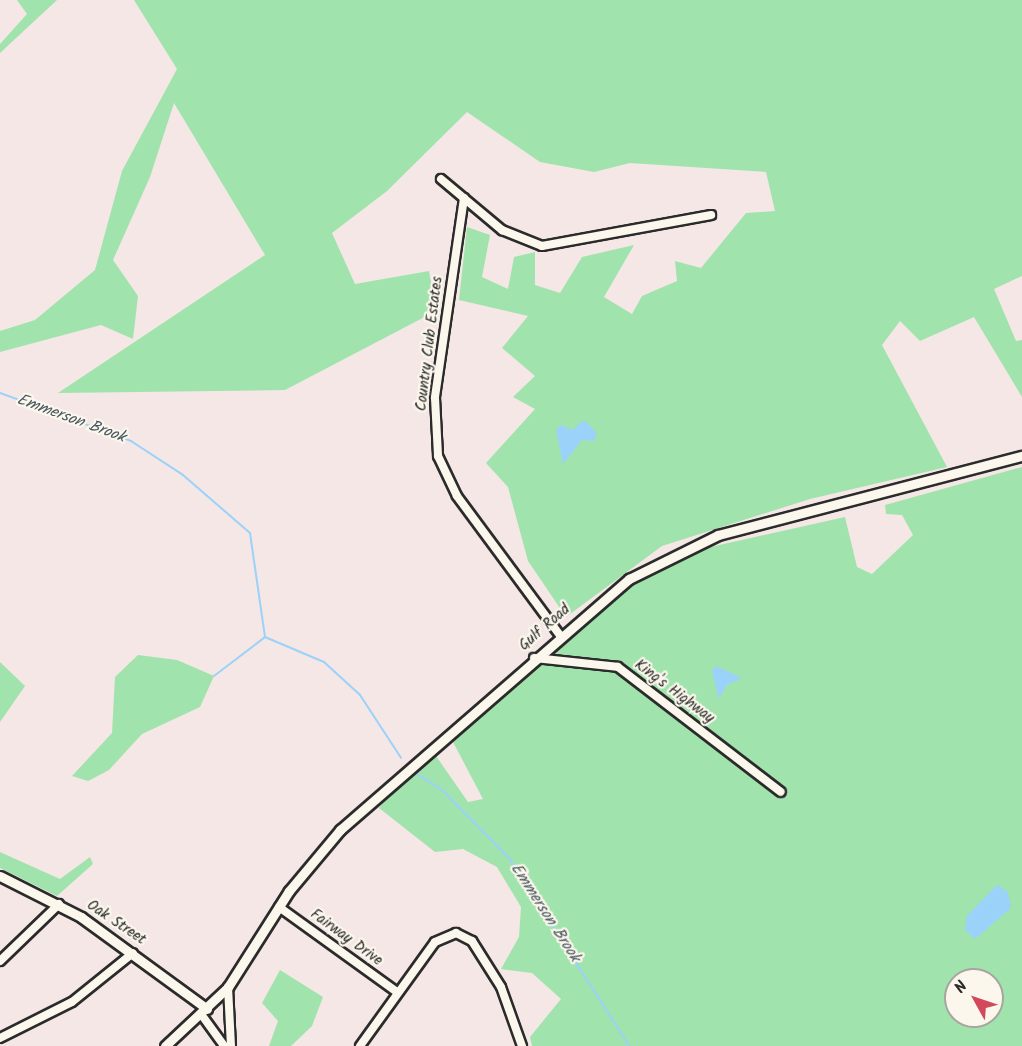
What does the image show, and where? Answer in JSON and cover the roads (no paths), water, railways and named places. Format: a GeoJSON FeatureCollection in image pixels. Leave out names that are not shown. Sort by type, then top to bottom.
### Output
{"type":"FeatureCollection","features":[{"type":"Feature","properties":{"kind":"street"},"geometry":{"type":"LineString","coordinates":[[441,178],[509,235],[550,247],[668,219],[711,215]]}},
{"type":"Feature","properties":{"kind":"street","name":"Country Club Estates"},"geometry":{"type":"LineString","coordinates":[[464,198],[437,372],[438,456],[457,496],[560,635]]}},
{"type":"Feature","properties":{"kind":"street","name":"Gulf Road"},"geometry":{"type":"LineString","coordinates":[[165,1046],[228,987],[279,907],[340,830],[560,635],[629,579],[695,543],[1022,456]]}},
{"type":"Feature","properties":{"kind":"street","name":"King's Highway"},"geometry":{"type":"LineString","coordinates":[[534,658],[618,667],[781,792]]}},
{"type":"Feature","properties":{"kind":"street","name":"Oak Street"},"geometry":{"type":"LineString","coordinates":[[0,876],[59,904],[133,953],[205,1010]]}},
{"type":"Feature","properties":{"kind":"street"},"geometry":{"type":"LineString","coordinates":[[0,962],[59,904]]}},
{"type":"Feature","properties":{"kind":"street","name":"Fairway Drive"},"geometry":{"type":"LineString","coordinates":[[279,907],[397,992]]}},
{"type":"Feature","properties":{"kind":"street"},"geometry":{"type":"LineString","coordinates":[[360,1046],[397,992],[441,937],[464,936],[505,994],[522,1046]]}},
{"type":"Feature","properties":{"kind":"street"},"geometry":{"type":"LineString","coordinates":[[0,1038],[72,1002],[133,953]]}},
{"type":"Feature","properties":{"kind":"street"},"geometry":{"type":"LineString","coordinates":[[228,987],[231,1046]]}},
{"type":"Feature","properties":{"kind":"street"},"geometry":{"type":"LineString","coordinates":[[205,1010],[224,1046]]}},
{"type":"Feature","properties":{"kind":"water"},"geometry":{"type":"Polygon","coordinates":[[[584,420],[597,433],[594,441],[582,440],[563,464],[556,430],[561,425],[572,430],[584,420]]]}},
{"type":"Feature","properties":{"kind":"water"},"geometry":{"type":"Polygon","coordinates":[[[716,666],[742,678],[727,685],[719,699],[712,671],[716,666]]]}},
{"type":"Feature","properties":{"kind":"water"},"geometry":{"type":"Polygon","coordinates":[[[997,885],[1008,892],[1011,908],[975,939],[965,930],[967,916],[997,885]]]}},
{"type":"Feature","properties":{"kind":"waterway","name":"Emmerson Brook"},"geometry":{"type":"LineString","coordinates":[[0,393],[131,441],[183,475],[250,533],[265,637]]}},
{"type":"Feature","properties":{"kind":"waterway","name":"Emmerson Brook"},"geometry":{"type":"LineString","coordinates":[[265,637],[324,662],[360,695],[401,758]]}},
{"type":"Feature","properties":{"kind":"waterway"},"geometry":{"type":"LineString","coordinates":[[214,676],[265,637]]}},
{"type":"Feature","properties":{"kind":"waterway","name":"Emmerson Brook"},"geometry":{"type":"LineString","coordinates":[[415,773],[441,789],[509,858],[629,1046]]}}]}
